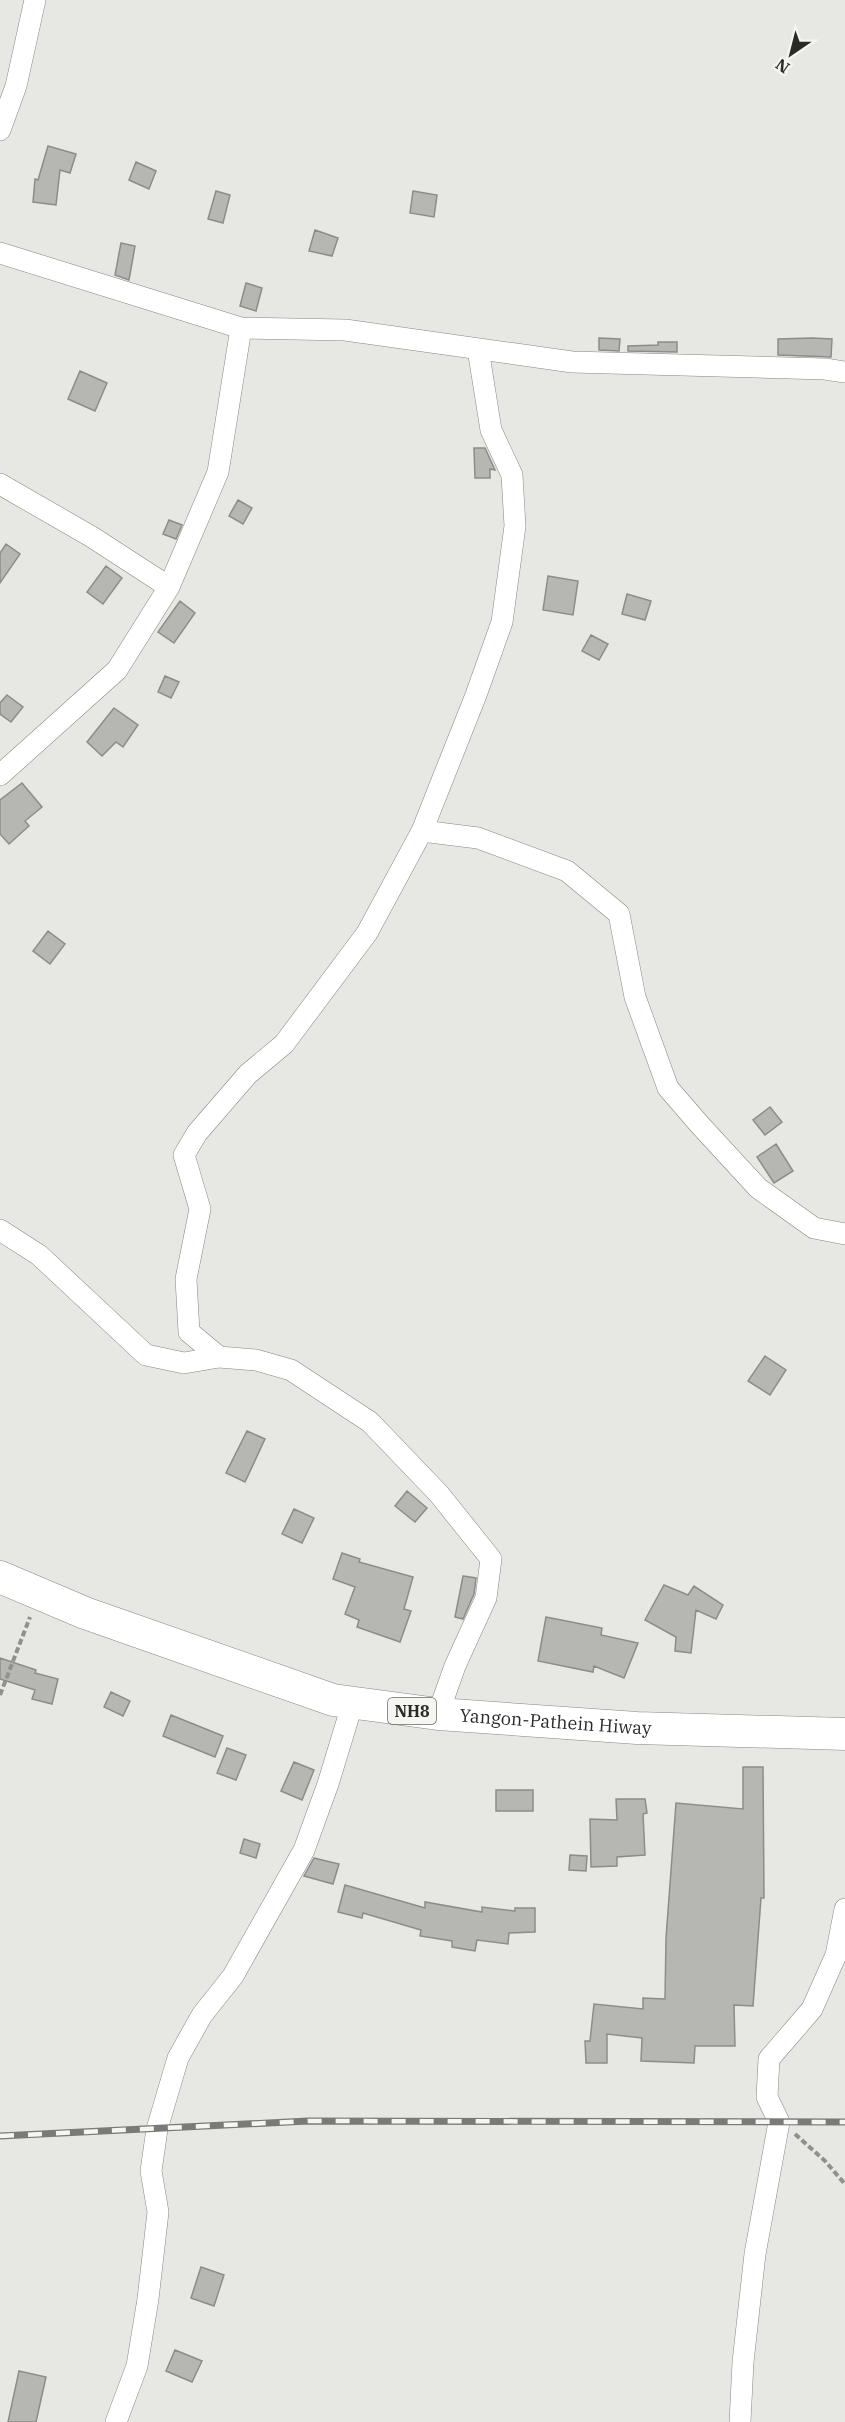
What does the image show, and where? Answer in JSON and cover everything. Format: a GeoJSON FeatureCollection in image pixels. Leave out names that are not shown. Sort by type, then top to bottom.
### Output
{"type":"FeatureCollection","features":[{"type":"Feature","properties":{"kind":"highway","name":"Yangon-Pathein Hiway"},"geometry":{"type":"LineString","coordinates":[[0,1577],[85,1613],[333,1700],[438,1714],[637,1728],[845,1734]]}},
{"type":"Feature","properties":{"kind":"street"},"geometry":{"type":"LineString","coordinates":[[0,130],[16,86],[35,0]]}},
{"type":"Feature","properties":{"kind":"street"},"geometry":{"type":"LineString","coordinates":[[0,253],[241,328],[345,330],[572,362],[825,369],[845,372]]}},
{"type":"Feature","properties":{"kind":"street"},"geometry":{"type":"LineString","coordinates":[[0,775],[117,670],[169,587],[218,472],[241,328]]}},
{"type":"Feature","properties":{"kind":"street"},"geometry":{"type":"LineString","coordinates":[[219,1357],[189,1332],[186,1279],[200,1209],[184,1155],[197,1133],[248,1074],[284,1044],[367,933],[422,831],[476,695],[501,622],[515,526],[512,475],[491,430],[478,349]]}},
{"type":"Feature","properties":{"kind":"street"},"geometry":{"type":"LineString","coordinates":[[0,484],[92,537],[169,587]]}},
{"type":"Feature","properties":{"kind":"street"},"geometry":{"type":"LineString","coordinates":[[422,831],[478,838],[567,871],[619,914],[635,997],[668,1088],[758,1188],[814,1228],[845,1234]]}},
{"type":"Feature","properties":{"kind":"street"},"geometry":{"type":"LineString","coordinates":[[0,1230],[39,1255],[146,1355],[184,1363],[219,1357],[256,1360],[291,1370],[370,1422],[439,1494],[490,1560],[486,1598],[455,1666],[438,1714]]}},
{"type":"Feature","properties":{"kind":"street"},"geometry":{"type":"LineString","coordinates":[[116,2422],[138,2355],[158,2212],[151,2171],[157,2129],[178,2058],[202,2015],[233,1976],[304,1850],[328,1784],[353,1702]]}},
{"type":"Feature","properties":{"kind":"street"},"geometry":{"type":"LineString","coordinates":[[740,2422],[743,2362],[755,2254],[779,2122],[767,2097],[769,2059],[812,2009],[836,1955],[845,1909]]}},
{"type":"Feature","properties":{"kind":"path"},"geometry":{"type":"LineString","coordinates":[[0,1695],[39,1594]]}},
{"type":"Feature","properties":{"kind":"path"},"geometry":{"type":"LineString","coordinates":[[777,2129],[793,2132],[825,2161],[845,2184]]}},
{"type":"Feature","properties":{"kind":"building"},"geometry":{"type":"Polygon","coordinates":[[[48,146],[76,154],[70,173],[60,170],[56,205],[33,202],[35,179],[38,180],[48,146]]]}},
{"type":"Feature","properties":{"kind":"building"},"geometry":{"type":"Polygon","coordinates":[[[136,162],[156,171],[149,189],[129,180],[136,162]]]}},
{"type":"Feature","properties":{"kind":"building"},"geometry":{"type":"Polygon","coordinates":[[[216,191],[230,195],[223,223],[208,219],[216,191]]]}},
{"type":"Feature","properties":{"kind":"building"},"geometry":{"type":"Polygon","coordinates":[[[413,191],[437,195],[434,217],[410,213],[413,191]]]}},
{"type":"Feature","properties":{"kind":"building"},"geometry":{"type":"Polygon","coordinates":[[[315,230],[338,238],[332,256],[309,251],[315,230]]]}},
{"type":"Feature","properties":{"kind":"building"},"geometry":{"type":"Polygon","coordinates":[[[121,243],[135,246],[129,280],[115,275],[121,243]]]}},
{"type":"Feature","properties":{"kind":"building"},"geometry":{"type":"Polygon","coordinates":[[[246,283],[262,288],[256,311],[240,306],[246,283]]]}},
{"type":"Feature","properties":{"kind":"building"},"geometry":{"type":"Polygon","coordinates":[[[599,338],[620,339],[619,351],[599,350],[599,338]]]}},
{"type":"Feature","properties":{"kind":"building"},"geometry":{"type":"Polygon","coordinates":[[[778,339],[832,339],[831,357],[778,355],[778,339]]]}},
{"type":"Feature","properties":{"kind":"building"},"geometry":{"type":"Polygon","coordinates":[[[658,342],[677,342],[677,352],[628,351],[628,346],[658,345],[658,342]]]}},
{"type":"Feature","properties":{"kind":"building"},"geometry":{"type":"Polygon","coordinates":[[[80,371],[107,383],[95,411],[68,399],[80,371]]]}},
{"type":"Feature","properties":{"kind":"building"},"geometry":{"type":"Polygon","coordinates":[[[474,448],[485,448],[495,470],[490,469],[490,478],[475,478],[474,448]]]}},
{"type":"Feature","properties":{"kind":"building"},"geometry":{"type":"Polygon","coordinates":[[[238,500],[252,508],[243,524],[229,516],[238,500]]]}},
{"type":"Feature","properties":{"kind":"building"},"geometry":{"type":"Polygon","coordinates":[[[169,520],[182,525],[176,539],[163,534],[169,520]]]}},
{"type":"Feature","properties":{"kind":"building"},"geometry":{"type":"Polygon","coordinates":[[[6,544],[20,554],[0,583],[0,553],[6,544]]]}},
{"type":"Feature","properties":{"kind":"building"},"geometry":{"type":"Polygon","coordinates":[[[106,566],[122,578],[103,604],[87,592],[106,566]]]}},
{"type":"Feature","properties":{"kind":"building"},"geometry":{"type":"Polygon","coordinates":[[[548,576],[578,581],[573,615],[543,610],[548,576]]]}},
{"type":"Feature","properties":{"kind":"building"},"geometry":{"type":"Polygon","coordinates":[[[627,594],[651,601],[645,620],[622,614],[627,594]]]}},
{"type":"Feature","properties":{"kind":"building"},"geometry":{"type":"Polygon","coordinates":[[[180,601],[195,613],[174,643],[158,632],[180,601]]]}},
{"type":"Feature","properties":{"kind":"building"},"geometry":{"type":"Polygon","coordinates":[[[591,635],[608,644],[599,660],[582,651],[591,635]]]}},
{"type":"Feature","properties":{"kind":"building"},"geometry":{"type":"Polygon","coordinates":[[[165,676],[179,682],[171,698],[158,692],[165,676]]]}},
{"type":"Feature","properties":{"kind":"building"},"geometry":{"type":"Polygon","coordinates":[[[7,695],[23,707],[11,722],[0,714],[0,703],[7,695]]]}},
{"type":"Feature","properties":{"kind":"building"},"geometry":{"type":"Polygon","coordinates":[[[114,708],[138,725],[123,747],[116,742],[102,756],[87,742],[114,708]]]}},
{"type":"Feature","properties":{"kind":"building"},"geometry":{"type":"Polygon","coordinates":[[[22,783],[42,807],[25,821],[29,826],[9,844],[0,834],[0,800],[22,783]]]}},
{"type":"Feature","properties":{"kind":"building"},"geometry":{"type":"Polygon","coordinates":[[[48,931],[65,944],[50,964],[33,951],[48,931]]]}},
{"type":"Feature","properties":{"kind":"building"},"geometry":{"type":"Polygon","coordinates":[[[770,1107],[782,1122],[765,1135],[753,1120],[770,1107]]]}},
{"type":"Feature","properties":{"kind":"building"},"geometry":{"type":"Polygon","coordinates":[[[776,1144],[793,1171],[774,1183],[757,1157],[776,1144]]]}},
{"type":"Feature","properties":{"kind":"building"},"geometry":{"type":"Polygon","coordinates":[[[765,1356],[786,1370],[770,1395],[748,1381],[765,1356]]]}},
{"type":"Feature","properties":{"kind":"building"},"geometry":{"type":"Polygon","coordinates":[[[247,1431],[265,1439],[245,1482],[226,1473],[247,1431]]]}},
{"type":"Feature","properties":{"kind":"building"},"geometry":{"type":"Polygon","coordinates":[[[407,1491],[427,1508],[415,1522],[395,1506],[407,1491]]]}},
{"type":"Feature","properties":{"kind":"building"},"geometry":{"type":"Polygon","coordinates":[[[294,1509],[314,1518],[302,1543],[282,1534],[294,1509]]]}},
{"type":"Feature","properties":{"kind":"building"},"geometry":{"type":"Polygon","coordinates":[[[342,1553],[360,1559],[359,1562],[413,1577],[404,1609],[411,1611],[400,1642],[357,1627],[359,1620],[345,1614],[355,1587],[333,1579],[342,1553]]]}},
{"type":"Feature","properties":{"kind":"building"},"geometry":{"type":"Polygon","coordinates":[[[463,1576],[476,1578],[474,1594],[463,1619],[455,1617],[463,1576]]]}},
{"type":"Feature","properties":{"kind":"building"},"geometry":{"type":"Polygon","coordinates":[[[664,1585],[688,1595],[694,1586],[723,1605],[716,1619],[696,1610],[691,1653],[675,1651],[676,1637],[645,1620],[664,1585]]]}},
{"type":"Feature","properties":{"kind":"building"},"geometry":{"type":"Polygon","coordinates":[[[546,1617],[602,1628],[601,1635],[638,1643],[624,1678],[594,1666],[593,1672],[538,1661],[546,1617]]]}},
{"type":"Feature","properties":{"kind":"building"},"geometry":{"type":"Polygon","coordinates":[[[0,1658],[36,1670],[35,1673],[58,1679],[52,1704],[32,1699],[35,1690],[0,1679],[0,1658]]]}},
{"type":"Feature","properties":{"kind":"building"},"geometry":{"type":"Polygon","coordinates":[[[111,1692],[130,1701],[123,1716],[104,1707],[111,1692]]]}},
{"type":"Feature","properties":{"kind":"building"},"geometry":{"type":"Polygon","coordinates":[[[171,1715],[223,1736],[215,1757],[163,1736],[171,1715]]]}},
{"type":"Feature","properties":{"kind":"building"},"geometry":{"type":"Polygon","coordinates":[[[227,1748],[246,1755],[236,1780],[217,1773],[227,1748]]]}},
{"type":"Feature","properties":{"kind":"building"},"geometry":{"type":"Polygon","coordinates":[[[294,1762],[314,1770],[302,1800],[281,1791],[294,1762]]]}},
{"type":"Feature","properties":{"kind":"building"},"geometry":{"type":"Polygon","coordinates":[[[743,1767],[763,1767],[764,1898],[761,1898],[753,2006],[734,2005],[735,2046],[695,2046],[694,2063],[641,2061],[642,2038],[607,2034],[607,2063],[586,2063],[585,2041],[590,2041],[594,2004],[643,2009],[643,1998],[665,1999],[666,1938],[676,1803],[743,1809],[743,1767]]]}},
{"type":"Feature","properties":{"kind":"building"},"geometry":{"type":"Polygon","coordinates":[[[496,1790],[533,1790],[533,1811],[496,1811],[496,1790]]]}},
{"type":"Feature","properties":{"kind":"building"},"geometry":{"type":"Polygon","coordinates":[[[616,1799],[645,1799],[647,1813],[643,1814],[645,1855],[617,1857],[617,1866],[591,1867],[590,1819],[617,1820],[616,1799]]]}},
{"type":"Feature","properties":{"kind":"building"},"geometry":{"type":"Polygon","coordinates":[[[244,1839],[260,1844],[256,1858],[240,1853],[244,1839]]]}},
{"type":"Feature","properties":{"kind":"building"},"geometry":{"type":"Polygon","coordinates":[[[570,1855],[587,1856],[586,1871],[569,1870],[570,1855]]]}},
{"type":"Feature","properties":{"kind":"building"},"geometry":{"type":"Polygon","coordinates":[[[314,1858],[339,1864],[333,1884],[304,1876],[314,1858]]]}},
{"type":"Feature","properties":{"kind":"building"},"geometry":{"type":"Polygon","coordinates":[[[345,1885],[425,1908],[425,1902],[482,1912],[482,1907],[515,1911],[515,1908],[535,1908],[535,1932],[509,1933],[508,1944],[477,1940],[475,1951],[452,1947],[452,1941],[420,1936],[421,1930],[363,1913],[362,1918],[338,1912],[345,1885]]]}},
{"type":"Feature","properties":{"kind":"building"},"geometry":{"type":"Polygon","coordinates":[[[201,2267],[224,2275],[214,2306],[191,2298],[201,2267]]]}},
{"type":"Feature","properties":{"kind":"building"},"geometry":{"type":"Polygon","coordinates":[[[175,2350],[202,2361],[192,2382],[166,2371],[175,2350]]]}},
{"type":"Feature","properties":{"kind":"building"},"geometry":{"type":"Polygon","coordinates":[[[19,2371],[46,2377],[36,2422],[8,2422],[19,2371]]]}},
{"type":"Feature","properties":{"kind":"railway"},"geometry":{"type":"LineString","coordinates":[[0,2136],[308,2121],[845,2122]]}}]}
